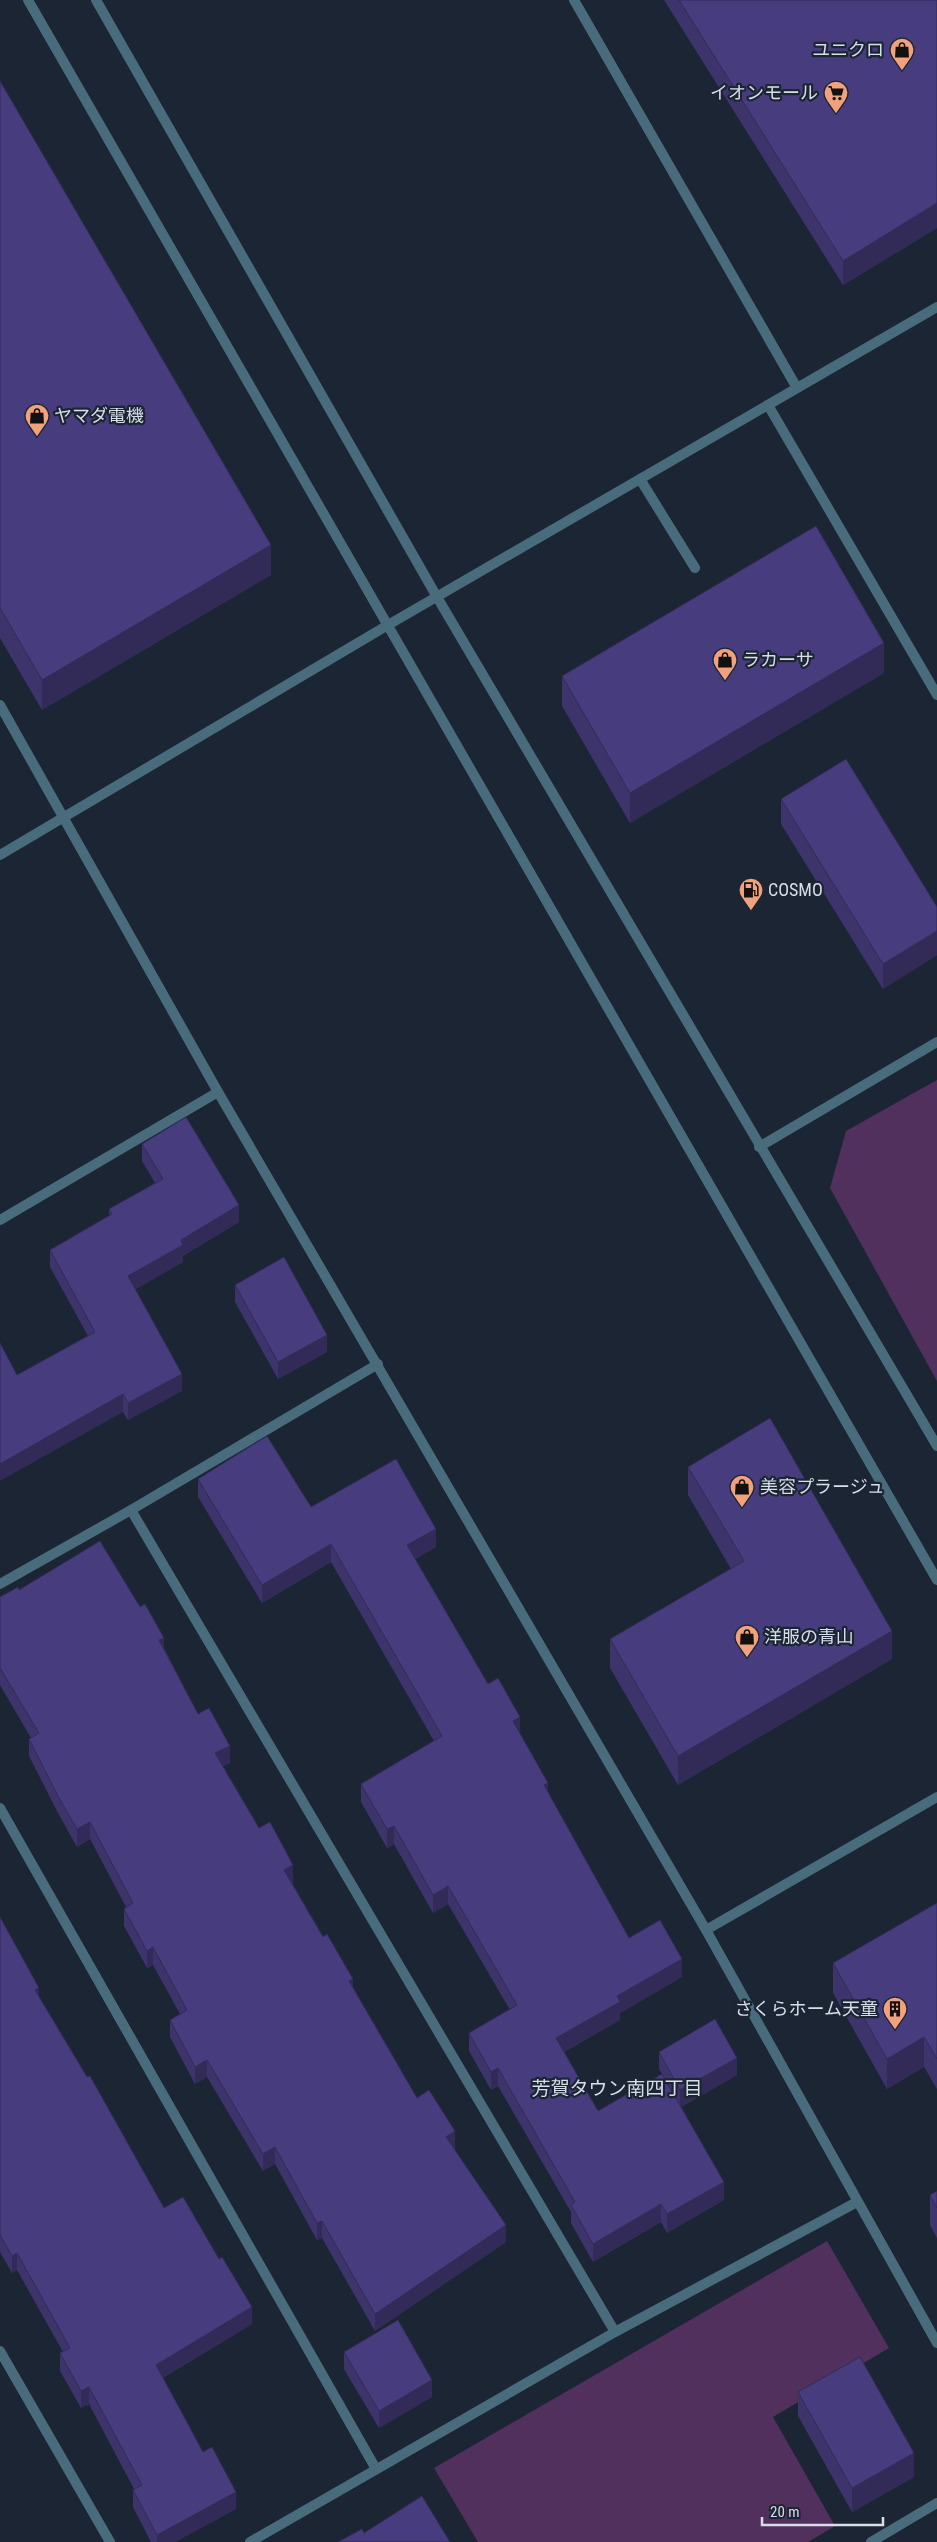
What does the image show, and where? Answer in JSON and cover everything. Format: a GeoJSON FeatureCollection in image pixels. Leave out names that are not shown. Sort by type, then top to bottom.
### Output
{"type":"FeatureCollection","features":[{"type":"Feature","properties":{"kind":"street"},"geometry":{"type":"LineString","coordinates":[[28,0],[937,1580]]}},
{"type":"Feature","properties":{"kind":"street"},"geometry":{"type":"LineString","coordinates":[[96,0],[437,597],[759,1147],[937,1446]]}},
{"type":"Feature","properties":{"kind":"street"},"geometry":{"type":"LineString","coordinates":[[574,0],[797,388]]}},
{"type":"Feature","properties":{"kind":"street"},"geometry":{"type":"LineString","coordinates":[[0,855],[388,625],[937,307]]}},
{"type":"Feature","properties":{"kind":"street"},"geometry":{"type":"LineString","coordinates":[[768,404],[936,690]]}},
{"type":"Feature","properties":{"kind":"street"},"geometry":{"type":"LineString","coordinates":[[640,479],[695,568]]}},
{"type":"Feature","properties":{"kind":"street"},"geometry":{"type":"LineString","coordinates":[[0,705],[218,1092],[706,1930],[937,2343]]}},
{"type":"Feature","properties":{"kind":"street"},"geometry":{"type":"LineString","coordinates":[[759,1147],[937,1042]]}},
{"type":"Feature","properties":{"kind":"street"},"geometry":{"type":"LineString","coordinates":[[0,1220],[218,1092]]}},
{"type":"Feature","properties":{"kind":"street"},"geometry":{"type":"LineString","coordinates":[[0,1584],[131,1510],[378,1364]]}},
{"type":"Feature","properties":{"kind":"street"},"geometry":{"type":"LineString","coordinates":[[131,1510],[615,2332]]}},
{"type":"Feature","properties":{"kind":"street"},"geometry":{"type":"LineString","coordinates":[[706,1930],[937,1797]]}},
{"type":"Feature","properties":{"kind":"street"},"geometry":{"type":"LineString","coordinates":[[0,1808],[376,2469]]}},
{"type":"Feature","properties":{"kind":"street"},"geometry":{"type":"LineString","coordinates":[[250,2542],[615,2332],[857,2202]]}},
{"type":"Feature","properties":{"kind":"street"},"geometry":{"type":"LineString","coordinates":[[0,2351],[110,2542]]}},
{"type":"Feature","properties":{"kind":"street"},"geometry":{"type":"LineString","coordinates":[[871,2542],[937,2502]]}},
{"type":"Feature","properties":{"kind":"shaded area"},"geometry":{"type":"Polygon","coordinates":[[[937,1080],[937,1381],[830,1188],[846,1131],[937,1080]]]}},
{"type":"Feature","properties":{"kind":"shaded area"},"geometry":{"type":"Polygon","coordinates":[[[827,2241],[889,2348],[773,2417],[835,2526],[808,2542],[478,2542],[434,2468],[827,2241]]]}},
{"type":"Feature","properties":{"kind":"building","name":"イオンモール"},"geometry":{"type":"Polygon","coordinates":[[[679,0],[937,0],[937,203],[843,261],[679,0]]]}},
{"type":"Feature","properties":{"kind":"building"},"geometry":{"type":"Polygon","coordinates":[[[0,81],[271,545],[42,680],[0,608],[0,81]]]}},
{"type":"Feature","properties":{"kind":"building"},"geometry":{"type":"Polygon","coordinates":[[[816,526],[884,643],[630,793],[562,676],[816,526]]]}},
{"type":"Feature","properties":{"kind":"building"},"geometry":{"type":"Polygon","coordinates":[[[846,759],[937,907],[937,931],[883,964],[781,799],[846,759]]]}},
{"type":"Feature","properties":{"kind":"building"},"geometry":{"type":"Polygon","coordinates":[[[186,1117],[239,1205],[181,1240],[183,1245],[128,1276],[182,1374],[128,1403],[123,1394],[0,1464],[0,1343],[17,1375],[95,1332],[50,1250],[112,1214],[109,1209],[163,1179],[142,1144],[186,1117]]]}},
{"type":"Feature","properties":{"kind":"building"},"geometry":{"type":"Polygon","coordinates":[[[284,1257],[327,1335],[278,1362],[235,1285],[284,1257]]]}},
{"type":"Feature","properties":{"kind":"building"},"geometry":{"type":"Polygon","coordinates":[[[770,1418],[892,1631],[678,1756],[610,1639],[744,1561],[688,1467],[770,1418]]]}},
{"type":"Feature","properties":{"kind":"building"},"geometry":{"type":"Polygon","coordinates":[[[267,1436],[311,1507],[396,1459],[436,1529],[407,1545],[488,1684],[498,1678],[520,1717],[513,1721],[548,1783],[544,1785],[629,1938],[660,1920],[682,1959],[617,1996],[620,2002],[556,2038],[598,2111],[662,2074],[724,2182],[667,2214],[661,2204],[593,2244],[571,2205],[575,2202],[498,2068],[491,2072],[469,2033],[517,2005],[448,1886],[433,1895],[394,1826],[387,1829],[361,1784],[442,1736],[331,1544],[262,1585],[198,1479],[267,1436]]]}},
{"type":"Feature","properties":{"kind":"building"},"geometry":{"type":"Polygon","coordinates":[[[100,1541],[140,1607],[145,1604],[164,1638],[159,1640],[198,1714],[209,1708],[230,1746],[215,1753],[259,1828],[270,1822],[293,1865],[284,1870],[323,1937],[327,1934],[353,1979],[349,1981],[417,2098],[429,2090],[455,2131],[446,2137],[506,2225],[375,2314],[322,2221],[317,2223],[275,2147],[263,2154],[207,2060],[195,2067],[170,2020],[187,2010],[153,1947],[147,1951],[124,1909],[133,1903],[90,1822],[77,1829],[58,1796],[29,1739],[39,1733],[0,1668],[0,1597],[18,1587],[19,1590],[100,1541]]]}},
{"type":"Feature","properties":{"kind":"building","name":"さくらホーム天童"},"geometry":{"type":"Polygon","coordinates":[[[937,1903],[937,2059],[924,2037],[887,2059],[833,1963],[937,1903]]]}},
{"type":"Feature","properties":{"kind":"building"},"geometry":{"type":"Polygon","coordinates":[[[0,1917],[39,1988],[35,1990],[87,2077],[90,2076],[164,2208],[183,2197],[219,2259],[222,2257],[252,2307],[156,2365],[203,2452],[212,2447],[236,2492],[157,2535],[133,2490],[142,2485],[89,2387],[81,2391],[60,2353],[70,2348],[17,2253],[12,2256],[0,2235],[0,1917]]]}},
{"type":"Feature","properties":{"kind":"building"},"geometry":{"type":"Polygon","coordinates":[[[715,2019],[737,2058],[680,2090],[659,2052],[715,2019]]]}},
{"type":"Feature","properties":{"kind":"building"},"geometry":{"type":"Polygon","coordinates":[[[937,2191],[937,2208],[930,2195],[937,2191]]]}},
{"type":"Feature","properties":{"kind":"building"},"geometry":{"type":"Polygon","coordinates":[[[398,2320],[432,2380],[379,2411],[344,2352],[398,2320]]]}},
{"type":"Feature","properties":{"kind":"building"},"geometry":{"type":"Polygon","coordinates":[[[860,2357],[914,2453],[852,2488],[798,2392],[860,2357]]]}},
{"type":"Feature","properties":{"kind":"building"},"geometry":{"type":"Polygon","coordinates":[[[422,2496],[450,2542],[338,2542],[362,2529],[364,2533],[422,2496]]]}},
{"type":"Feature","properties":{"kind":"place","name":"ユニクロ"},"geometry":{"type":"Point","coordinates":[902,71]}},
{"type":"Feature","properties":{"kind":"place","name":"イオンモール"},"geometry":{"type":"Point","coordinates":[836,114]}},
{"type":"Feature","properties":{"kind":"place","name":"ヤマダ電機"},"geometry":{"type":"Point","coordinates":[37,437]}},
{"type":"Feature","properties":{"kind":"place","name":"ラカーサ"},"geometry":{"type":"Point","coordinates":[725,681]}},
{"type":"Feature","properties":{"kind":"place","name":"COSMO"},"geometry":{"type":"Point","coordinates":[751,911]}},
{"type":"Feature","properties":{"kind":"place","name":"美容プラージュ"},"geometry":{"type":"Point","coordinates":[742,1508]}},
{"type":"Feature","properties":{"kind":"place","name":"洋服の青山"},"geometry":{"type":"Point","coordinates":[747,1658]}},
{"type":"Feature","properties":{"kind":"place","name":"さくらホーム天童"},"geometry":{"type":"Point","coordinates":[895,2030]}},
{"type":"Feature","properties":{"kind":"district","name":"芳賀タウン南四丁目"},"geometry":{"type":"Point","coordinates":[617,2088]}}]}
